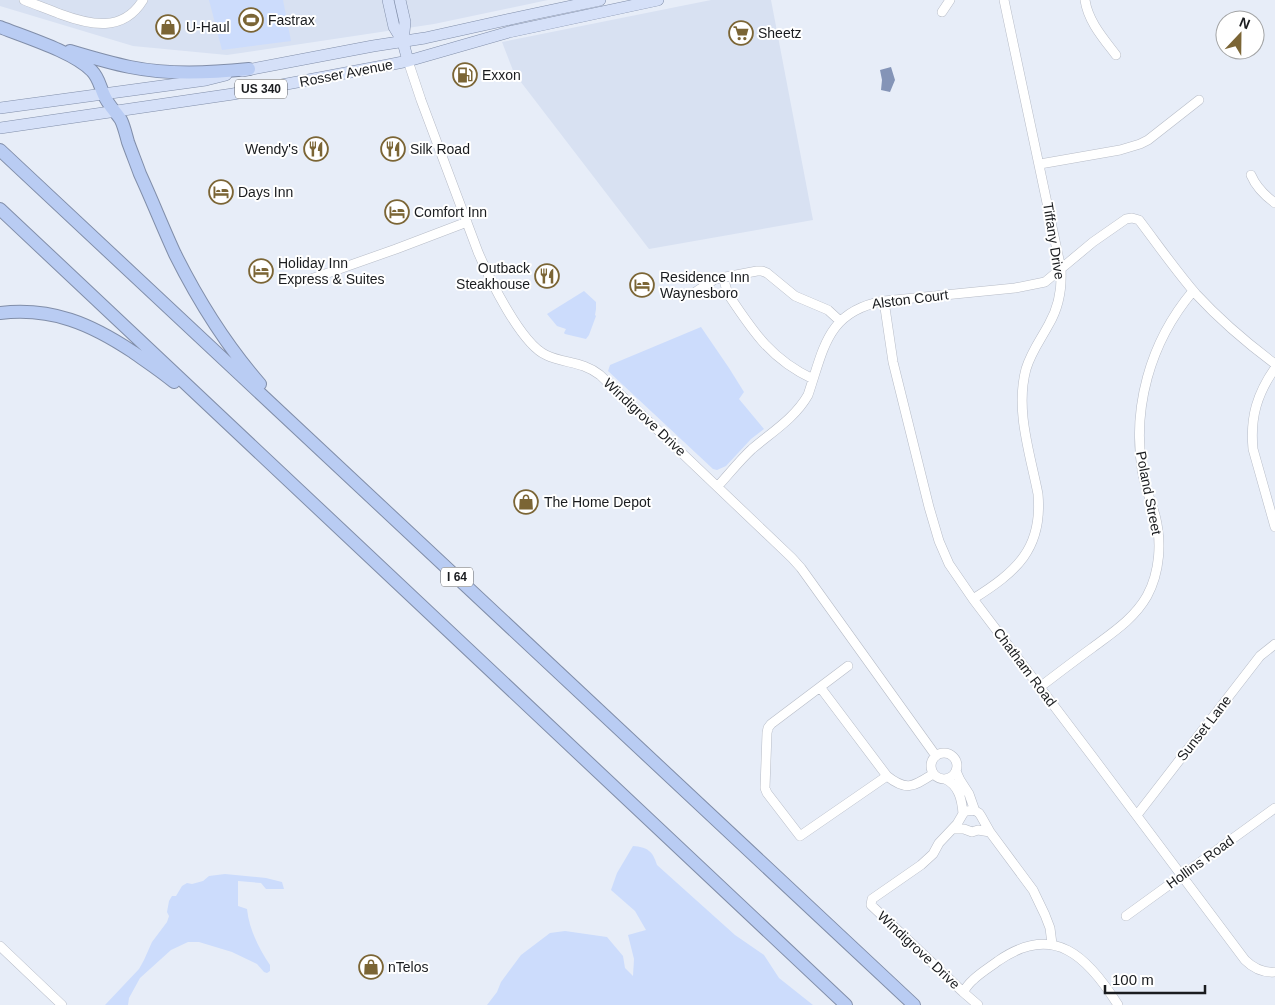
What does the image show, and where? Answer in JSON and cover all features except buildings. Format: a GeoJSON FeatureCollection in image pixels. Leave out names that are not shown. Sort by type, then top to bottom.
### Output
{"type":"FeatureCollection","features":[{"type":"Feature","properties":{"kind":"highway"},"geometry":{"type":"LineString","coordinates":[[0,28],[75,59],[87,67],[98,80],[103,94],[121,121],[132,155],[175,253],[200,301],[250,372],[307,436]]}},
{"type":"Feature","properties":{"kind":"highway"},"geometry":{"type":"LineString","coordinates":[[32,40],[108,62],[153,71],[199,73],[249,69]]}},
{"type":"Feature","properties":{"kind":"highway","name":"I 64"},"geometry":{"type":"LineString","coordinates":[[0,150],[914,1005]]}},
{"type":"Feature","properties":{"kind":"highway"},"geometry":{"type":"LineString","coordinates":[[0,209],[846,1005]]}},
{"type":"Feature","properties":{"kind":"highway"},"geometry":{"type":"LineString","coordinates":[[0,313],[28,312],[50,314],[95,329],[115,340],[170,379],[256,450]]}},
{"type":"Feature","properties":{"kind":"main road"},"geometry":{"type":"LineString","coordinates":[[388,0],[394,27],[403,42],[408,61]]}},
{"type":"Feature","properties":{"kind":"main road"},"geometry":{"type":"LineString","coordinates":[[400,0],[405,22],[403,42]]}},
{"type":"Feature","properties":{"kind":"main road","name":"Rosser Avenue"},"geometry":{"type":"LineString","coordinates":[[0,108],[206,80],[249,69],[425,38],[600,0]]}},
{"type":"Feature","properties":{"kind":"main road","name":"Rosser Avenue"},"geometry":{"type":"LineString","coordinates":[[4,128],[233,94],[408,61],[509,32],[658,0]]}},
{"type":"Feature","properties":{"kind":"street"},"geometry":{"type":"LineString","coordinates":[[24,0],[75,19],[99,24],[110,23],[126,17],[138,8],[143,0]]}},
{"type":"Feature","properties":{"kind":"street"},"geometry":{"type":"LineString","coordinates":[[942,12],[950,0]]}},
{"type":"Feature","properties":{"kind":"street","name":"Tiffany Drive"},"geometry":{"type":"LineString","coordinates":[[973,599],[988,590],[1017,566],[1029,550],[1037,530],[1039,513],[1038,494],[1024,423],[1022,392],[1030,357],[1049,324],[1058,303],[1061,288],[1061,269],[1004,0]]}},
{"type":"Feature","properties":{"kind":"street"},"geometry":{"type":"LineString","coordinates":[[1085,0],[1091,19],[1116,55]]}},
{"type":"Feature","properties":{"kind":"street","name":"Windigrove Drive"},"geometry":{"type":"LineString","coordinates":[[408,61],[478,252],[493,284],[512,317],[535,348],[551,357],[581,364],[594,370],[792,558],[936,756]]}},
{"type":"Feature","properties":{"kind":"street"},"geometry":{"type":"LineString","coordinates":[[1040,164],[1112,152],[1140,144],[1148,140],[1199,100]]}},
{"type":"Feature","properties":{"kind":"street"},"geometry":{"type":"LineString","coordinates":[[1251,175],[1260,191],[1275,203]]}},
{"type":"Feature","properties":{"kind":"street","name":"Alston Court"},"geometry":{"type":"LineString","coordinates":[[718,486],[752,450],[798,409],[808,395],[826,341],[836,324],[857,309],[871,303],[884,301],[1015,288],[1045,282],[1093,242],[1126,218],[1139,220],[1194,291],[1275,366]]}},
{"type":"Feature","properties":{"kind":"street"},"geometry":{"type":"LineString","coordinates":[[308,280],[467,222]]}},
{"type":"Feature","properties":{"kind":"street"},"geometry":{"type":"LineString","coordinates":[[691,295],[710,281],[762,271],[795,296],[828,310],[840,321]]}},
{"type":"Feature","properties":{"kind":"street"},"geometry":{"type":"LineString","coordinates":[[723,277],[730,297],[766,346],[784,362],[813,379]]}},
{"type":"Feature","properties":{"kind":"street","name":"Poland Street"},"geometry":{"type":"LineString","coordinates":[[1040,687],[1122,625],[1140,607],[1150,589],[1158,564],[1159,532],[1141,461],[1142,402],[1148,371],[1163,336],[1174,316],[1194,291]]}},
{"type":"Feature","properties":{"kind":"street","name":"Chatham Road"},"geometry":{"type":"LineString","coordinates":[[884,301],[893,362],[929,507],[949,564],[973,599],[1245,960],[1262,971],[1275,972]]}},
{"type":"Feature","properties":{"kind":"street"},"geometry":{"type":"LineString","coordinates":[[1275,366],[1256,402],[1252,436],[1253,449],[1275,527]]}},
{"type":"Feature","properties":{"kind":"street","name":"Sunset Lane"},"geometry":{"type":"LineString","coordinates":[[1137,815],[1260,656],[1275,644]]}},
{"type":"Feature","properties":{"kind":"street"},"geometry":{"type":"LineString","coordinates":[[848,666],[768,728],[765,788],[800,836],[887,776]]}},
{"type":"Feature","properties":{"kind":"street"},"geometry":{"type":"LineString","coordinates":[[820,687],[887,776],[902,786],[907,786],[920,782],[933,774]]}},
{"type":"Feature","properties":{"kind":"street"},"geometry":{"type":"LineString","coordinates":[[945,779],[952,777],[956,771],[957,763],[952,756],[944,754],[936,756],[931,764],[933,774],[950,782],[956,789],[962,801],[961,824],[964,829]]}},
{"type":"Feature","properties":{"kind":"street"},"geometry":{"type":"LineString","coordinates":[[956,771],[969,794],[975,811],[979,813],[990,832],[1033,890],[1050,928],[1052,944]]}},
{"type":"Feature","properties":{"kind":"street","name":"Hollins Road"},"geometry":{"type":"LineString","coordinates":[[1126,916],[1275,808]]}},
{"type":"Feature","properties":{"kind":"street"},"geometry":{"type":"LineString","coordinates":[[962,816],[967,811],[975,811]]}},
{"type":"Feature","properties":{"kind":"street","name":"Windigrove Drive"},"geometry":{"type":"LineString","coordinates":[[962,816],[939,843],[933,854],[872,899],[871,905],[978,1005]]}},
{"type":"Feature","properties":{"kind":"street"},"geometry":{"type":"LineString","coordinates":[[978,830],[983,822],[982,819]]}},
{"type":"Feature","properties":{"kind":"street"},"geometry":{"type":"LineString","coordinates":[[952,829],[990,832]]}},
{"type":"Feature","properties":{"kind":"street","name":"Windigrove Drive"},"geometry":{"type":"LineString","coordinates":[[963,992],[973,980],[1006,956],[1028,946],[1052,944],[1073,953],[1090,967],[1118,1005]]}},
{"type":"Feature","properties":{"kind":"street"},"geometry":{"type":"LineString","coordinates":[[0,946],[62,1005]]}},
{"type":"Feature","properties":{"kind":"shaded area"},"geometry":{"type":"Polygon","coordinates":[[[0,0],[548,0],[434,24],[227,55],[133,46],[0,6],[0,0]]]}},
{"type":"Feature","properties":{"kind":"shaded area","name":"Fastrax"},"geometry":{"type":"Polygon","coordinates":[[[209,0],[283,0],[291,41],[222,50],[209,0]]]}},
{"type":"Feature","properties":{"kind":"shaded area"},"geometry":{"type":"Polygon","coordinates":[[[711,0],[771,0],[813,220],[649,249],[514,73],[502,42],[711,0]]]}},
{"type":"Feature","properties":{"kind":"shaded area"},"geometry":{"type":"Polygon","coordinates":[[[891,67],[895,80],[890,92],[881,90],[880,70],[891,67]]]}},
{"type":"Feature","properties":{"kind":"shaded area"},"geometry":{"type":"Polygon","coordinates":[[[584,291],[596,302],[596,316],[586,339],[565,334],[566,329],[557,326],[547,314],[584,291]]]}},
{"type":"Feature","properties":{"kind":"shaded area"},"geometry":{"type":"Polygon","coordinates":[[[701,327],[744,392],[739,399],[764,429],[751,439],[726,466],[717,470],[713,469],[608,371],[610,365],[701,327]]]}},
{"type":"Feature","properties":{"kind":"shaded area"},"geometry":{"type":"Polygon","coordinates":[[[633,846],[642,847],[649,851],[654,856],[657,865],[735,935],[764,955],[779,978],[813,1005],[487,1005],[521,955],[550,933],[565,931],[607,937],[623,956],[625,968],[633,976],[634,959],[628,935],[646,930],[635,911],[611,890],[617,873],[633,846]]]}},
{"type":"Feature","properties":{"kind":"shaded area"},"geometry":{"type":"Polygon","coordinates":[[[225,874],[266,878],[282,882],[284,889],[266,889],[261,883],[238,881],[238,906],[247,909],[252,931],[258,946],[270,965],[270,971],[264,972],[257,964],[232,952],[199,942],[188,942],[171,950],[140,978],[129,998],[128,1005],[105,1005],[139,969],[152,942],[167,922],[169,901],[172,896],[176,896],[182,886],[187,883],[192,884],[203,881],[209,876],[225,874]]]}},
{"type":"Feature","properties":{"kind":"place","name":"Fastrax"},"geometry":{"type":"Point","coordinates":[251,20]}},
{"type":"Feature","properties":{"kind":"place","name":"U-Haul"},"geometry":{"type":"Point","coordinates":[168,27]}},
{"type":"Feature","properties":{"kind":"place","name":"Sheetz"},"geometry":{"type":"Point","coordinates":[741,33]}},
{"type":"Feature","properties":{"kind":"place","name":"Exxon"},"geometry":{"type":"Point","coordinates":[465,75]}},
{"type":"Feature","properties":{"kind":"place","name":"Wendy's"},"geometry":{"type":"Point","coordinates":[316,149]}},
{"type":"Feature","properties":{"kind":"place","name":"Silk Road"},"geometry":{"type":"Point","coordinates":[393,149]}},
{"type":"Feature","properties":{"kind":"place","name":"Days Inn"},"geometry":{"type":"Point","coordinates":[221,192]}},
{"type":"Feature","properties":{"kind":"place","name":"Comfort Inn"},"geometry":{"type":"Point","coordinates":[397,212]}},
{"type":"Feature","properties":{"kind":"place","name":"Holiday Inn Express & Suites"},"geometry":{"type":"Point","coordinates":[261,271]}},
{"type":"Feature","properties":{"kind":"place","name":"Outback Steakhouse"},"geometry":{"type":"Point","coordinates":[547,276]}},
{"type":"Feature","properties":{"kind":"place","name":"Residence Inn Waynesboro"},"geometry":{"type":"Point","coordinates":[642,285]}},
{"type":"Feature","properties":{"kind":"place","name":"The Home Depot"},"geometry":{"type":"Point","coordinates":[526,502]}},
{"type":"Feature","properties":{"kind":"place","name":"nTelos"},"geometry":{"type":"Point","coordinates":[371,967]}}]}
